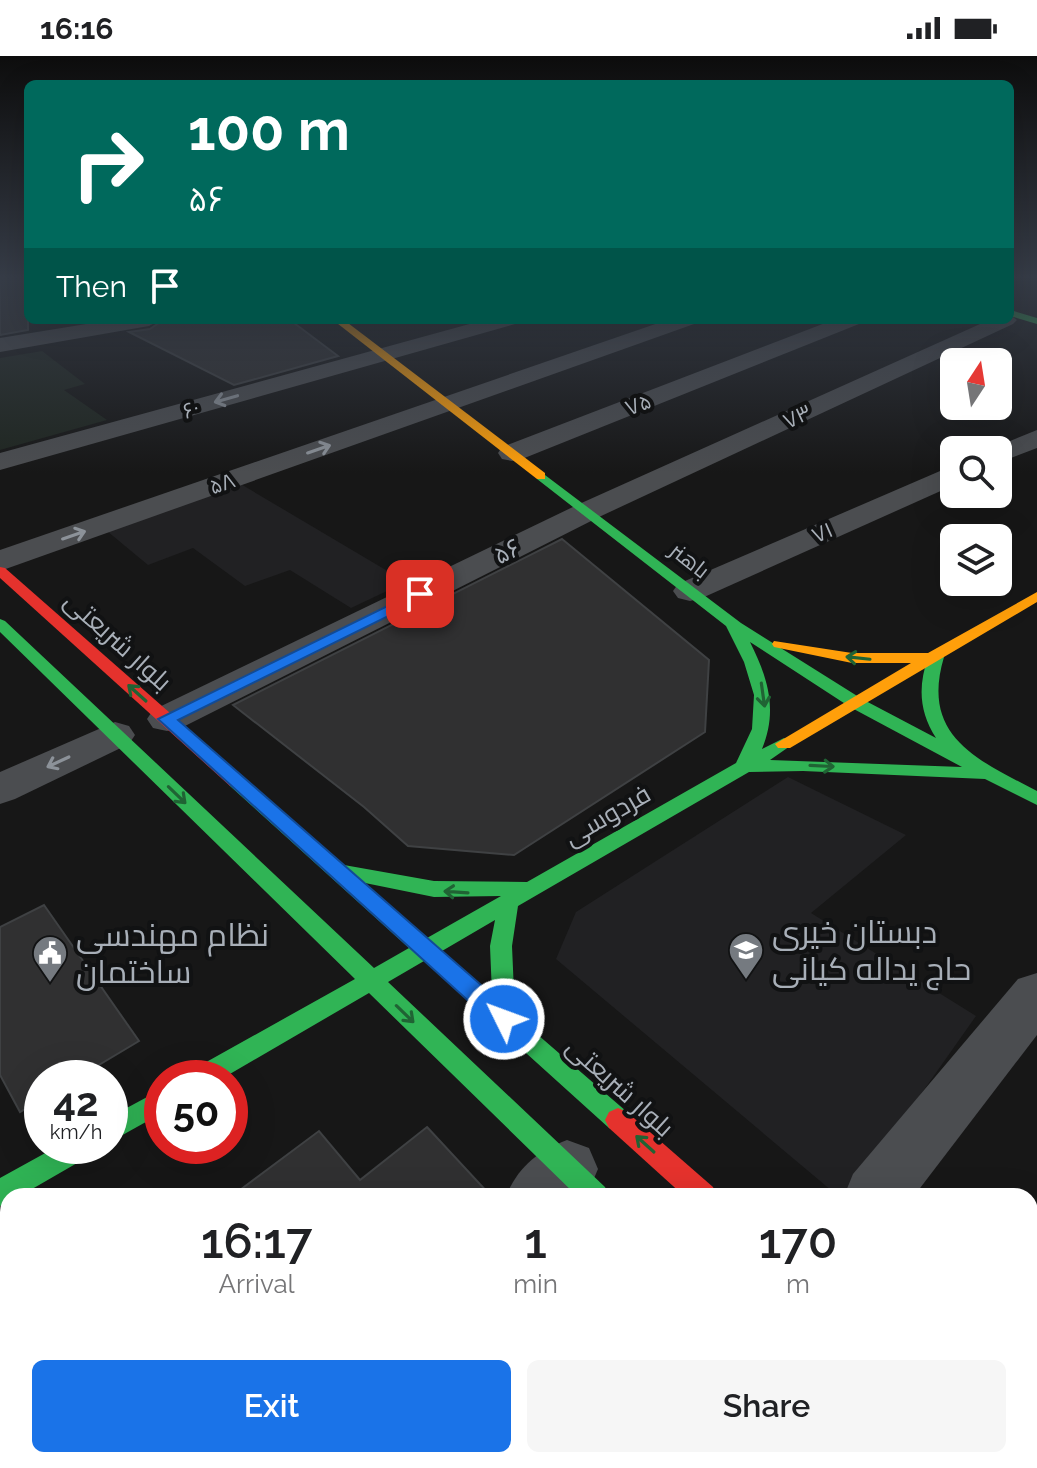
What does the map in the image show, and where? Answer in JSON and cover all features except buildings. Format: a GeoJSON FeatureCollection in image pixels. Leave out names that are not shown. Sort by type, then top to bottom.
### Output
{"type":"FeatureCollection","features":[{"type":"Feature","properties":{"kind":"main road","name":"باهنر"},"geometry":{"type":"LineString","coordinates":[[364,341],[734,625],[856,703],[1037,799]]}},
{"type":"Feature","properties":{"kind":"main road","name":"بلوار شریعتی"},"geometry":{"type":"LineString","coordinates":[[0,571],[695,1188]]}},
{"type":"Feature","properties":{"kind":"main road","name":"فردوسی"},"geometry":{"type":"LineString","coordinates":[[232,1060],[1037,596]]}},
{"type":"Feature","properties":{"kind":"main road"},"geometry":{"type":"LineString","coordinates":[[0,624],[370,981],[567,1187]]}},
{"type":"Feature","properties":{"kind":"main road"},"geometry":{"type":"LineString","coordinates":[[734,625],[780,644],[827,654],[885,660],[936,657],[926,683],[934,724],[943,740],[987,774]]}},
{"type":"Feature","properties":{"kind":"main road"},"geometry":{"type":"LineString","coordinates":[[734,625],[760,675],[764,694],[764,728],[758,748],[744,766]]}},
{"type":"Feature","properties":{"kind":"main road"},"geometry":{"type":"LineString","coordinates":[[744,766],[803,765],[987,774]]}},
{"type":"Feature","properties":{"kind":"main road"},"geometry":{"type":"LineString","coordinates":[[337,870],[398,887],[452,892],[533,888]]}},
{"type":"Feature","properties":{"kind":"main road"},"geometry":{"type":"LineString","coordinates":[[504,1019],[499,954],[500,931],[508,902]]}},
{"type":"Feature","properties":{"kind":"main road"},"geometry":{"type":"LineString","coordinates":[[9,1188],[51,1164]]}},
{"type":"Feature","properties":{"kind":"street"},"geometry":{"type":"LineString","coordinates":[[0,345],[24,341]]}},
{"type":"Feature","properties":{"kind":"street","name":"۶۰"},"geometry":{"type":"LineString","coordinates":[[0,462],[435,341]]}},
{"type":"Feature","properties":{"kind":"street","name":"۵۸"},"geometry":{"type":"LineString","coordinates":[[0,561],[627,341]]}},
{"type":"Feature","properties":{"kind":"street","name":"۷۵"},"geometry":{"type":"LineString","coordinates":[[512,453],[799,341]]}},
{"type":"Feature","properties":{"kind":"street","name":"۷۳"},"geometry":{"type":"LineString","coordinates":[[588,511],[959,341]]}},
{"type":"Feature","properties":{"kind":"street"},"geometry":{"type":"LineString","coordinates":[[1012,449],[1037,438]]}},
{"type":"Feature","properties":{"kind":"street","name":"۷۱"},"geometry":{"type":"LineString","coordinates":[[690,591],[940,480]]}},
{"type":"Feature","properties":{"kind":"street","name":"۵۶"},"geometry":{"type":"LineString","coordinates":[[167,719],[588,511]]}},
{"type":"Feature","properties":{"kind":"street"},"geometry":{"type":"LineString","coordinates":[[0,789],[115,735]]}},
{"type":"Feature","properties":{"kind":"street"},"geometry":{"type":"LineString","coordinates":[[881,1188],[1037,995]]}},
{"type":"Feature","properties":{"kind":"shaded area"},"geometry":{"type":"Polygon","coordinates":[[[42,351],[85,384],[64,390],[107,420],[0,450],[0,358],[42,351]]]}},
{"type":"Feature","properties":{"kind":"shaded area"},"geometry":{"type":"Polygon","coordinates":[[[239,483],[406,582],[351,608],[290,570],[245,586],[193,548],[148,565],[107,531],[239,483]]]}},
{"type":"Feature","properties":{"kind":"shaded area"},"geometry":{"type":"Polygon","coordinates":[[[788,777],[906,835],[811,913],[976,1016],[855,1188],[828,1188],[556,959],[576,912],[788,777]]]}},
{"type":"Feature","properties":{"kind":"traffic: fast"},"geometry":{"type":"LineString","coordinates":[[541,476],[736,626],[856,703],[1037,799]]}},
{"type":"Feature","properties":{"kind":"traffic: fast"},"geometry":{"type":"LineString","coordinates":[[0,624],[588,1188]]}},
{"type":"Feature","properties":{"kind":"traffic: fast"},"geometry":{"type":"LineString","coordinates":[[734,626],[752,662],[762,695],[761,729],[744,766]]}},
{"type":"Feature","properties":{"kind":"traffic: fast"},"geometry":{"type":"LineString","coordinates":[[936,657],[929,685],[931,711],[942,735],[962,756]]}},
{"type":"Feature","properties":{"kind":"traffic: fast"},"geometry":{"type":"LineString","coordinates":[[232,1060],[784,744]]}},
{"type":"Feature","properties":{"kind":"traffic: fast"},"geometry":{"type":"LineString","coordinates":[[747,766],[803,765],[982,774]]}},
{"type":"Feature","properties":{"kind":"traffic: fast"},"geometry":{"type":"LineString","coordinates":[[237,782],[618,1120]]}},
{"type":"Feature","properties":{"kind":"traffic: fast"},"geometry":{"type":"LineString","coordinates":[[346,872],[434,889],[523,888]]}},
{"type":"Feature","properties":{"kind":"traffic: fast"},"geometry":{"type":"LineString","coordinates":[[504,1019],[501,946],[508,902]]}},
{"type":"Feature","properties":{"kind":"traffic: fast"},"geometry":{"type":"LineString","coordinates":[[128,1120],[144,1110]]}},
{"type":"Feature","properties":{"kind":"traffic: fast"},"geometry":{"type":"LineString","coordinates":[[9,1188],[51,1164]]}},
{"type":"Feature","properties":{"kind":"traffic: slow"},"geometry":{"type":"LineString","coordinates":[[365,341],[541,476]]}},
{"type":"Feature","properties":{"kind":"traffic: slow"},"geometry":{"type":"LineString","coordinates":[[784,744],[1037,596]]}},
{"type":"Feature","properties":{"kind":"traffic: slow"},"geometry":{"type":"LineString","coordinates":[[780,644],[852,658],[929,658]]}},
{"type":"Feature","properties":{"kind":"traffic: jam"},"geometry":{"type":"LineString","coordinates":[[0,571],[237,782]]}},
{"type":"Feature","properties":{"kind":"traffic: jam"},"geometry":{"type":"LineString","coordinates":[[618,1120],[695,1188]]}},
{"type":"Feature","properties":{"kind":"place","name":"دبستان خیری حاج یداله کیانی"},"geometry":{"type":"Point","coordinates":[746,981]}},
{"type":"Feature","properties":{"kind":"place","name":"نظام مهندسی ساختمان"},"geometry":{"type":"Point","coordinates":[50,984]}},
{"type":"Feature","properties":{"kind":"route"},"geometry":{"type":"LineString","coordinates":[[420,594],[167,719],[504,1019]]}}]}
